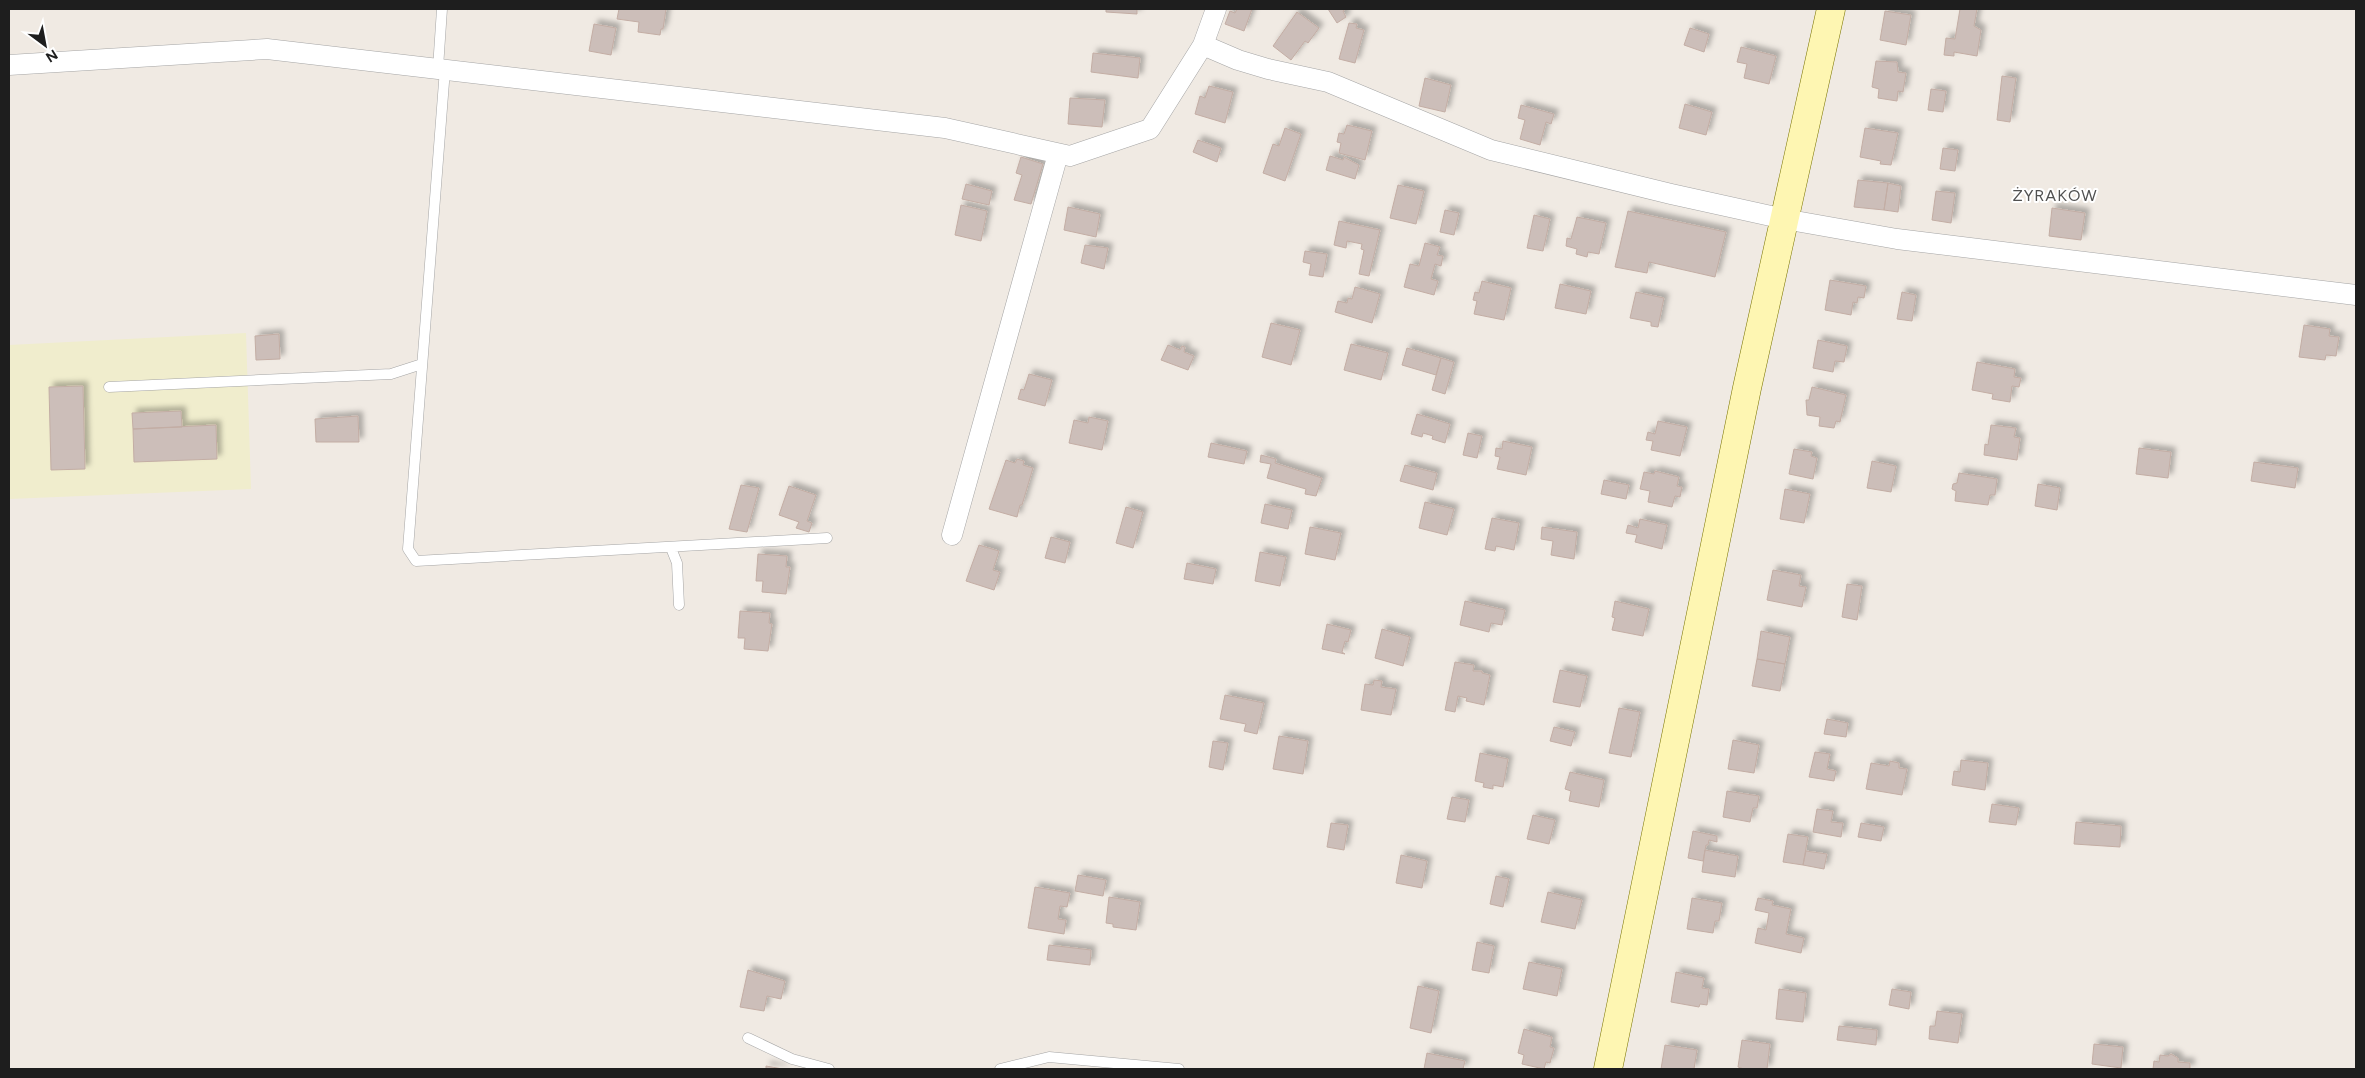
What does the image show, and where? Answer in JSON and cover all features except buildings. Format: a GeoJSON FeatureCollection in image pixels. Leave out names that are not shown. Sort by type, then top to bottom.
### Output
{"type":"FeatureCollection","features":[{"type":"Feature","properties":{"kind":"street"},"geometry":{"type":"LineString","coordinates":[[9,65],[267,49],[945,128],[1070,156],[1150,129],[1204,46],[1216,9]]}},
{"type":"Feature","properties":{"kind":"street"},"geometry":{"type":"LineString","coordinates":[[1608,1069],[1747,388],[1832,9]]}},
{"type":"Feature","properties":{"kind":"street"},"geometry":{"type":"LineString","coordinates":[[1204,46],[1253,64],[1344,88],[1491,150],[1784,220],[1897,239],[2356,295]]}},
{"type":"Feature","properties":{"kind":"street"},"geometry":{"type":"LineString","coordinates":[[952,535],[1058,154]]}},
{"type":"Feature","properties":{"kind":"lane"},"geometry":{"type":"LineString","coordinates":[[442,9],[441,69],[408,549],[416,561],[827,538]]}},
{"type":"Feature","properties":{"kind":"lane"},"geometry":{"type":"LineString","coordinates":[[109,387],[391,374],[422,364]]}},
{"type":"Feature","properties":{"kind":"lane"},"geometry":{"type":"LineString","coordinates":[[671,548],[677,564],[679,605]]}},
{"type":"Feature","properties":{"kind":"lane"},"geometry":{"type":"LineString","coordinates":[[748,1038],[792,1059],[830,1069]]}},
{"type":"Feature","properties":{"kind":"lane"},"geometry":{"type":"LineString","coordinates":[[1000,1069],[1048,1057],[1179,1069]]}},
{"type":"Feature","properties":{"kind":"shaded area"},"geometry":{"type":"Polygon","coordinates":[[[246,333],[251,489],[9,499],[9,345],[246,333]]]}},
{"type":"Feature","properties":{"kind":"district","name":"ŻYRAKÓW"},"geometry":{"type":"Point","coordinates":[2055,195]}}]}
